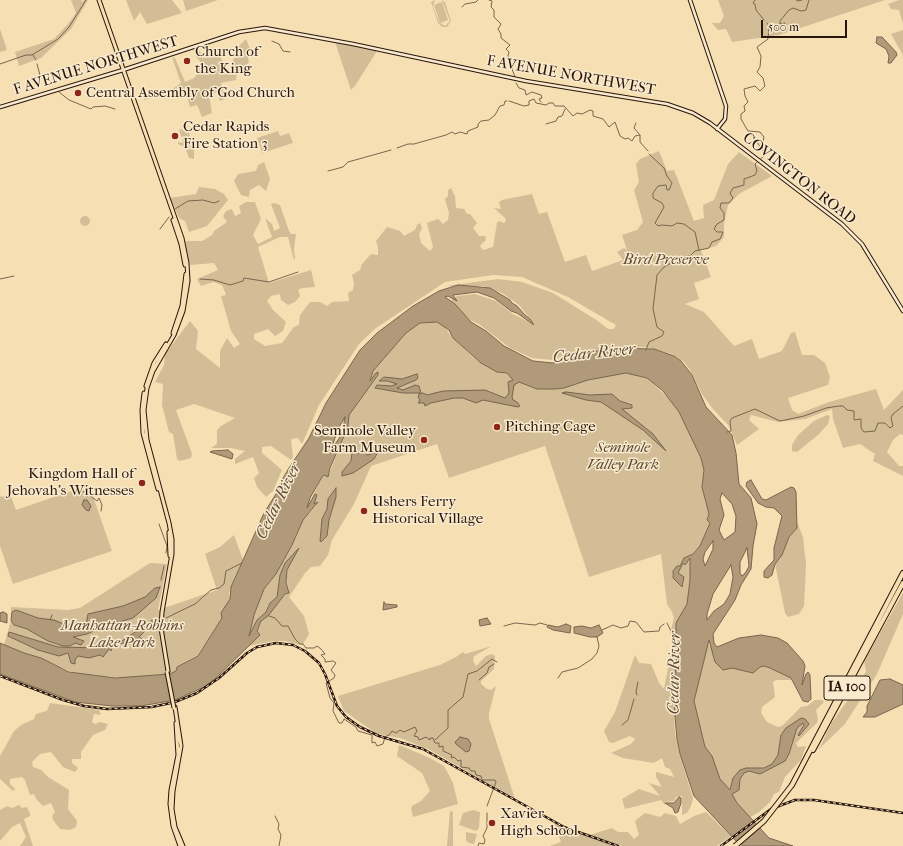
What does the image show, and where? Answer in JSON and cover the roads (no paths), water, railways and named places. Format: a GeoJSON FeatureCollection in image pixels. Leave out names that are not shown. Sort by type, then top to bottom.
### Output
{"type":"FeatureCollection","features":[{"type":"Feature","properties":{"kind":"highway","name":"IA 100"},"geometry":{"type":"LineString","coordinates":[[739,846],[768,821],[793,786],[899,590],[903,573]]}},
{"type":"Feature","properties":{"kind":"highway","name":"IA 100"},"geometry":{"type":"LineString","coordinates":[[735,846],[769,816],[793,786],[893,592],[901,582]]}},
{"type":"Feature","properties":{"kind":"main road"},"geometry":{"type":"LineString","coordinates":[[99,0],[169,203],[184,253],[186,272],[184,297],[176,325],[151,370],[145,388],[142,410],[145,440],[169,532],[169,558],[160,612],[159,629],[181,746],[172,798],[173,814],[181,846]]}},
{"type":"Feature","properties":{"kind":"main road"},"geometry":{"type":"LineString","coordinates":[[690,0],[726,106],[725,119],[717,129]]}},
{"type":"Feature","properties":{"kind":"main road","name":"F AVENUE NORTHWEST"},"geometry":{"type":"LineString","coordinates":[[0,107],[123,70],[239,32],[265,28],[334,40],[526,82],[668,104],[693,113],[717,129]]}},
{"type":"Feature","properties":{"kind":"main road","name":"COVINGTON ROAD"},"geometry":{"type":"LineString","coordinates":[[717,129],[762,162],[852,233],[864,248],[903,311]]}},
{"type":"Feature","properties":{"kind":"main road"},"geometry":{"type":"LineString","coordinates":[[175,708],[178,746],[171,790],[170,810],[173,826],[181,846]]}},
{"type":"Feature","properties":{"kind":"main road"},"geometry":{"type":"LineString","coordinates":[[175,770],[176,776]]}},
{"type":"Feature","properties":{"kind":"water"},"geometry":{"type":"Polygon","coordinates":[[[877,37],[882,37],[896,52],[897,55],[891,63],[888,63],[889,56],[886,49],[876,43],[877,37]]]}},
{"type":"Feature","properties":{"kind":"water","name":"Cedar River"},"geometry":{"type":"Polygon","coordinates":[[[458,285],[490,288],[510,300],[531,320],[534,325],[517,313],[511,311],[494,298],[477,292],[453,295],[457,301],[448,296],[445,297],[455,304],[471,322],[486,331],[504,346],[533,361],[553,363],[567,356],[615,348],[654,349],[674,356],[681,361],[692,375],[706,407],[732,435],[736,453],[739,484],[751,498],[757,524],[751,569],[741,585],[735,600],[713,634],[714,643],[717,647],[739,638],[761,635],[778,638],[787,643],[803,661],[805,666],[802,685],[806,674],[808,672],[810,675],[811,699],[808,702],[803,701],[791,678],[764,666],[760,667],[753,673],[732,668],[723,670],[715,662],[709,640],[694,701],[705,747],[712,756],[720,779],[730,790],[733,778],[740,770],[746,768],[764,768],[772,764],[778,755],[781,735],[786,728],[801,718],[805,719],[809,724],[799,736],[798,735],[804,725],[803,723],[797,728],[789,754],[785,761],[760,774],[749,771],[744,773],[740,779],[739,790],[732,794],[737,803],[769,838],[793,846],[743,846],[736,841],[694,796],[680,754],[677,739],[673,695],[677,655],[676,623],[687,604],[690,580],[690,558],[685,565],[683,563],[678,573],[684,577],[682,587],[673,578],[673,571],[677,566],[680,566],[684,558],[693,554],[700,546],[710,523],[707,520],[709,514],[702,487],[704,470],[701,458],[679,412],[663,391],[647,378],[626,373],[588,380],[564,388],[556,389],[537,389],[519,382],[514,385],[512,397],[513,400],[520,406],[518,407],[483,400],[476,403],[463,398],[454,398],[431,403],[425,406],[424,403],[418,403],[420,400],[418,397],[419,394],[423,393],[427,395],[443,391],[485,390],[505,398],[509,393],[508,382],[513,380],[507,373],[497,372],[481,363],[453,338],[449,330],[437,322],[420,323],[406,333],[373,371],[370,381],[378,372],[378,375],[349,415],[348,427],[330,468],[328,477],[324,475],[322,477],[310,498],[307,508],[315,494],[317,495],[314,504],[318,502],[303,520],[292,545],[276,574],[264,589],[254,615],[249,636],[257,620],[266,612],[270,603],[277,597],[280,575],[285,563],[299,548],[287,570],[286,582],[289,593],[285,594],[268,616],[261,621],[257,631],[260,635],[216,678],[204,687],[175,700],[141,706],[112,706],[75,702],[0,674],[0,643],[41,658],[69,672],[115,678],[170,674],[176,671],[177,667],[198,656],[222,618],[221,613],[230,599],[231,587],[264,513],[281,486],[283,478],[289,468],[309,438],[326,403],[360,350],[377,333],[413,306],[439,291],[458,285]],[[345,417],[338,429],[331,450],[342,434],[345,417]],[[722,493],[720,499],[724,515],[719,530],[724,540],[735,532],[736,516],[732,504],[722,493]],[[713,541],[705,552],[703,559],[705,566],[713,549],[713,541]],[[747,548],[740,562],[740,573],[742,576],[749,566],[747,548]],[[731,565],[713,594],[707,614],[707,620],[714,611],[724,604],[730,594],[733,577],[731,565]]]}},
{"type":"Feature","properties":{"kind":"water"},"geometry":{"type":"Polygon","coordinates":[[[417,374],[418,378],[416,380],[397,388],[403,390],[415,385],[419,386],[421,393],[403,393],[375,388],[377,385],[391,386],[397,384],[387,381],[379,381],[384,377],[402,379],[417,374]]]}},
{"type":"Feature","properties":{"kind":"water"},"geometry":{"type":"Polygon","coordinates":[[[566,392],[590,395],[612,394],[620,401],[632,405],[632,408],[622,409],[653,434],[666,451],[643,430],[601,402],[586,400],[562,393],[566,392]]]}},
{"type":"Feature","properties":{"kind":"water"},"geometry":{"type":"Polygon","coordinates":[[[368,446],[365,453],[367,455],[378,452],[374,459],[353,473],[342,476],[342,472],[351,461],[352,453],[356,450],[357,454],[368,446]]]}},
{"type":"Feature","properties":{"kind":"water"},"geometry":{"type":"Polygon","coordinates":[[[228,450],[233,454],[232,459],[210,452],[212,451],[228,450]]]}},
{"type":"Feature","properties":{"kind":"water"},"geometry":{"type":"Polygon","coordinates":[[[751,480],[762,499],[766,500],[791,487],[794,488],[796,492],[797,528],[789,537],[782,555],[775,564],[772,575],[768,578],[764,577],[764,571],[774,560],[774,548],[782,516],[774,508],[766,507],[758,503],[746,486],[747,482],[751,480]]]}},
{"type":"Feature","properties":{"kind":"water"},"geometry":{"type":"Polygon","coordinates":[[[336,488],[336,497],[329,520],[327,536],[321,542],[322,519],[327,509],[328,499],[336,488]]]}},
{"type":"Feature","properties":{"kind":"water"},"geometry":{"type":"Polygon","coordinates":[[[84,500],[87,500],[91,506],[89,511],[82,505],[84,500]]]}},
{"type":"Feature","properties":{"kind":"water"},"geometry":{"type":"Polygon","coordinates":[[[160,587],[156,598],[133,618],[105,626],[87,634],[73,637],[84,641],[81,645],[75,643],[70,646],[63,646],[48,641],[27,629],[14,625],[11,620],[12,612],[16,610],[38,618],[54,620],[66,625],[86,625],[88,614],[123,606],[145,597],[155,588],[160,587]]]}},
{"type":"Feature","properties":{"kind":"water"},"geometry":{"type":"Polygon","coordinates":[[[384,602],[385,604],[397,605],[397,607],[383,610],[384,602]]]}},
{"type":"Feature","properties":{"kind":"water"},"geometry":{"type":"Polygon","coordinates":[[[3,612],[7,614],[7,623],[0,621],[0,613],[3,612]]]}},
{"type":"Feature","properties":{"kind":"water"},"geometry":{"type":"Polygon","coordinates":[[[487,618],[491,624],[480,626],[479,620],[487,618]]]}},
{"type":"Feature","properties":{"kind":"water"},"geometry":{"type":"Polygon","coordinates":[[[154,619],[156,620],[154,623],[154,630],[150,627],[145,631],[139,637],[142,639],[137,645],[138,640],[128,644],[121,643],[112,647],[111,651],[109,649],[103,657],[100,655],[89,658],[78,656],[75,660],[75,664],[71,663],[68,653],[59,656],[38,650],[8,636],[9,632],[58,647],[104,648],[122,641],[154,619]]]}},
{"type":"Feature","properties":{"kind":"water"},"geometry":{"type":"Polygon","coordinates":[[[566,624],[571,626],[570,633],[553,630],[547,627],[548,625],[558,627],[566,624]]]}},
{"type":"Feature","properties":{"kind":"water"},"geometry":{"type":"Polygon","coordinates":[[[599,625],[603,633],[597,637],[574,633],[574,627],[582,626],[591,628],[599,625]]]}},
{"type":"Feature","properties":{"kind":"water"},"geometry":{"type":"Polygon","coordinates":[[[890,679],[903,685],[903,704],[875,717],[863,717],[867,712],[867,706],[880,680],[890,679]]]}},
{"type":"Feature","properties":{"kind":"water"},"geometry":{"type":"Polygon","coordinates":[[[460,737],[468,739],[471,744],[469,751],[466,752],[456,744],[455,742],[460,737]]]}},
{"type":"Feature","properties":{"kind":"water"},"geometry":{"type":"Polygon","coordinates":[[[679,797],[681,798],[681,803],[678,812],[675,813],[673,808],[665,803],[674,803],[679,797]]]}},
{"type":"Feature","properties":{"kind":"waterway"},"geometry":{"type":"LineString","coordinates":[[0,64],[26,55],[32,55],[58,39],[69,27],[86,0]]}},
{"type":"Feature","properties":{"kind":"waterway"},"geometry":{"type":"LineString","coordinates":[[462,7],[465,4],[476,2],[478,0]]}},
{"type":"Feature","properties":{"kind":"waterway"},"geometry":{"type":"LineString","coordinates":[[489,0],[492,1],[491,7],[494,10],[494,17],[501,24],[498,29],[501,34],[501,38],[510,45],[506,49],[509,52],[508,56],[513,65],[512,69],[515,77]]}},
{"type":"Feature","properties":{"kind":"waterway"},"geometry":{"type":"LineString","coordinates":[[755,0],[753,3],[755,4],[756,10],[764,20]]}},
{"type":"Feature","properties":{"kind":"waterway"},"geometry":{"type":"LineString","coordinates":[[796,0],[802,0]]}},
{"type":"Feature","properties":{"kind":"waterway"},"geometry":{"type":"LineString","coordinates":[[646,350],[649,342],[662,336],[664,332],[657,327],[653,309],[657,275],[664,267],[686,256],[690,256],[695,251],[709,248],[712,242],[720,239],[723,232],[717,232],[714,229],[717,224],[724,220],[724,213],[720,208],[721,203],[729,203],[733,198],[730,193],[733,188],[744,185],[744,179],[755,175],[757,171],[755,164],[765,154],[757,142],[763,141],[764,137],[760,132],[748,131],[741,119],[741,114],[745,111],[744,106],[748,102],[744,89],[755,86],[760,91],[765,86],[763,78],[757,72],[760,67],[761,56],[757,47],[768,39],[769,27],[774,26],[777,29],[783,26],[785,23],[780,24],[780,21],[789,10],[793,8],[801,11],[806,10],[809,0]]}},
{"type":"Feature","properties":{"kind":"waterway"},"geometry":{"type":"LineString","coordinates":[[767,23],[770,27]]}},
{"type":"Feature","properties":{"kind":"waterway"},"geometry":{"type":"LineString","coordinates":[[272,41],[279,44],[283,51],[290,52]]}},
{"type":"Feature","properties":{"kind":"waterway"},"geometry":{"type":"LineString","coordinates":[[33,55],[36,60]]}},
{"type":"Feature","properties":{"kind":"waterway"},"geometry":{"type":"LineString","coordinates":[[37,64],[40,75]]}},
{"type":"Feature","properties":{"kind":"waterway"},"geometry":{"type":"LineString","coordinates":[[516,83],[519,88],[525,90],[526,95],[532,92],[541,95],[542,98],[539,99],[541,102]]}},
{"type":"Feature","properties":{"kind":"waterway"},"geometry":{"type":"LineString","coordinates":[[59,92],[69,100],[91,109],[93,107],[105,106],[115,109]]}},
{"type":"Feature","properties":{"kind":"waterway"},"geometry":{"type":"LineString","coordinates":[[509,101],[524,106],[529,105],[529,101],[534,99],[536,103],[546,105],[553,103],[555,106],[564,106],[573,116],[577,113],[582,114],[590,110],[593,111],[593,116],[603,119],[609,127],[615,122],[620,136],[625,139],[628,138],[632,141],[635,136],[640,135],[640,142],[648,151]]}},
{"type":"Feature","properties":{"kind":"waterway"},"geometry":{"type":"LineString","coordinates":[[397,148],[446,135],[452,132],[455,134],[460,132],[467,134],[468,131],[478,127],[478,124],[481,121],[489,120],[495,115],[500,106],[504,105],[505,101],[507,101]]}},
{"type":"Feature","properties":{"kind":"waterway"},"geometry":{"type":"LineString","coordinates":[[546,124],[556,121],[558,117],[562,116],[565,109]]}},
{"type":"Feature","properties":{"kind":"waterway"},"geometry":{"type":"LineString","coordinates":[[636,123],[634,128],[640,135]]}},
{"type":"Feature","properties":{"kind":"waterway"},"geometry":{"type":"LineString","coordinates":[[328,171],[343,167],[348,162],[391,150]]}},
{"type":"Feature","properties":{"kind":"waterway"},"geometry":{"type":"LineString","coordinates":[[649,154],[664,168],[672,183],[669,190],[667,190],[666,185],[658,186],[653,193],[653,198],[662,203],[664,207],[655,223],[658,226],[672,226],[677,223],[684,224],[695,232],[699,250]]}},
{"type":"Feature","properties":{"kind":"waterway"},"geometry":{"type":"LineString","coordinates":[[175,209],[188,201],[203,200],[214,203],[219,201]]}},
{"type":"Feature","properties":{"kind":"waterway"},"geometry":{"type":"LineString","coordinates":[[160,229],[169,217]]}},
{"type":"Feature","properties":{"kind":"waterway"},"geometry":{"type":"LineString","coordinates":[[200,279],[214,280],[230,285],[243,281],[244,278],[269,282],[298,272]]}},
{"type":"Feature","properties":{"kind":"waterway"},"geometry":{"type":"LineString","coordinates":[[0,279],[14,276]]}},
{"type":"Feature","properties":{"kind":"waterway"},"geometry":{"type":"LineString","coordinates":[[727,432],[731,431],[730,421],[732,418],[755,409],[780,421],[804,416],[826,408],[839,406],[843,406],[847,410],[854,411],[854,420],[861,419],[861,428],[864,432],[875,431],[878,423],[885,423],[890,428],[893,426],[891,418],[893,414],[903,406]]}},
{"type":"Feature","properties":{"kind":"waterway"},"geometry":{"type":"LineString","coordinates":[[80,489],[87,494],[87,497],[89,495],[97,501],[99,498],[102,505],[101,511]]}},
{"type":"Feature","properties":{"kind":"waterway"},"geometry":{"type":"LineString","coordinates":[[159,524],[167,546],[166,553]]}},
{"type":"Feature","properties":{"kind":"waterway"},"geometry":{"type":"LineString","coordinates":[[166,618],[195,604],[211,590],[219,588],[224,584],[226,571],[242,563]]}},
{"type":"Feature","properties":{"kind":"waterway"},"geometry":{"type":"LineString","coordinates":[[161,580],[164,566]]}},
{"type":"Feature","properties":{"kind":"waterway"},"geometry":{"type":"LineString","coordinates":[[50,620],[52,615]]}},
{"type":"Feature","properties":{"kind":"waterway"},"geometry":{"type":"LineString","coordinates":[[269,616],[275,618],[282,626],[288,626],[295,639],[306,648],[314,648],[317,646],[321,649],[325,654],[321,655],[325,659],[325,662],[333,661],[336,663],[331,670],[335,675],[334,678],[326,683],[330,698],[334,703],[333,711],[339,723],[342,723],[344,719],[356,727],[358,731],[372,735],[372,743],[375,742],[377,746],[383,744],[385,737],[392,731],[396,733],[400,730],[404,732],[415,727],[417,731],[414,736],[418,737],[419,740],[426,737],[430,740],[430,738],[433,738],[435,743],[439,743],[439,747],[443,746],[443,751],[452,755],[451,758],[454,757],[458,761],[461,760],[461,767],[469,768],[471,771],[475,771],[476,775],[481,776],[482,780],[495,780],[496,782],[487,806]]}},
{"type":"Feature","properties":{"kind":"waterway","name":"Cedar River"},"geometry":{"type":"LineString","coordinates":[[602,630],[613,625],[621,628],[628,626],[630,621],[636,622],[644,632],[659,631],[660,627],[664,624]]}},
{"type":"Feature","properties":{"kind":"waterway"},"geometry":{"type":"LineString","coordinates":[[504,626],[515,623],[535,625],[540,623],[547,625]]}},
{"type":"Feature","properties":{"kind":"waterway","name":"Cedar River"},"geometry":{"type":"LineString","coordinates":[[667,623],[673,635],[676,637]]}},
{"type":"Feature","properties":{"kind":"waterway"},"geometry":{"type":"LineString","coordinates":[[558,678],[562,672],[578,668],[592,659],[597,653],[599,646],[597,637]]}},
{"type":"Feature","properties":{"kind":"waterway"},"geometry":{"type":"LineString","coordinates":[[435,740],[448,728],[448,710],[463,697],[468,674],[477,671],[492,659],[497,662]]}},
{"type":"Feature","properties":{"kind":"waterway"},"geometry":{"type":"LineString","coordinates":[[479,680],[487,673],[489,667],[494,664]]}},
{"type":"Feature","properties":{"kind":"waterway"},"geometry":{"type":"LineString","coordinates":[[637,695],[636,692],[638,682]]}},
{"type":"Feature","properties":{"kind":"waterway"},"geometry":{"type":"LineString","coordinates":[[622,725],[628,720],[634,699]]}},
{"type":"Feature","properties":{"kind":"waterway"},"geometry":{"type":"LineString","coordinates":[[478,846],[479,843],[484,844],[485,840],[483,836],[487,828],[487,813]]}},
{"type":"Feature","properties":{"kind":"waterway"},"geometry":{"type":"LineString","coordinates":[[275,816],[279,824],[278,829],[281,835],[279,846]]}},
{"type":"Feature","properties":{"kind":"railway"},"geometry":{"type":"LineString","coordinates":[[0,676],[63,700],[84,706],[107,709],[152,707],[175,702],[197,693],[219,678],[247,653],[257,647],[276,643],[293,645],[305,651],[319,663],[325,674],[337,706],[346,717],[360,727],[379,736],[423,749],[564,827],[618,846]]}},
{"type":"Feature","properties":{"kind":"railway"},"geometry":{"type":"LineString","coordinates":[[721,846],[771,809],[795,800],[814,800],[903,813]]}},
{"type":"Feature","properties":{"kind":"place","name":"Church of the King"},"geometry":{"type":"Point","coordinates":[187,61]}},
{"type":"Feature","properties":{"kind":"place","name":"Central Assembly of God Church"},"geometry":{"type":"Point","coordinates":[78,93]}},
{"type":"Feature","properties":{"kind":"place","name":"Cedar Rapids Fire Station 3"},"geometry":{"type":"Point","coordinates":[175,136]}},
{"type":"Feature","properties":{"kind":"place","name":"Pitching Cage"},"geometry":{"type":"Point","coordinates":[497,427]}},
{"type":"Feature","properties":{"kind":"place","name":"Seminole Valley Farm Museum"},"geometry":{"type":"Point","coordinates":[424,440]}},
{"type":"Feature","properties":{"kind":"place","name":"Kingdom Hall of Jehovah's Witnesses"},"geometry":{"type":"Point","coordinates":[142,483]}},
{"type":"Feature","properties":{"kind":"place","name":"Ushers Ferry Historical Village"},"geometry":{"type":"Point","coordinates":[364,511]}},
{"type":"Feature","properties":{"kind":"place","name":"Xavier High School"},"geometry":{"type":"Point","coordinates":[492,823]}},
{"type":"Feature","properties":{"kind":"park label","name":"Bird Preserve"},"geometry":{"type":"Point","coordinates":[666,260]}},
{"type":"Feature","properties":{"kind":"park label","name":"Seminole Valley Park"},"geometry":{"type":"Point","coordinates":[623,456]}},
{"type":"Feature","properties":{"kind":"park label","name":"Manhattan-Robbins Lake Park"},"geometry":{"type":"Point","coordinates":[122,634]}}]}
